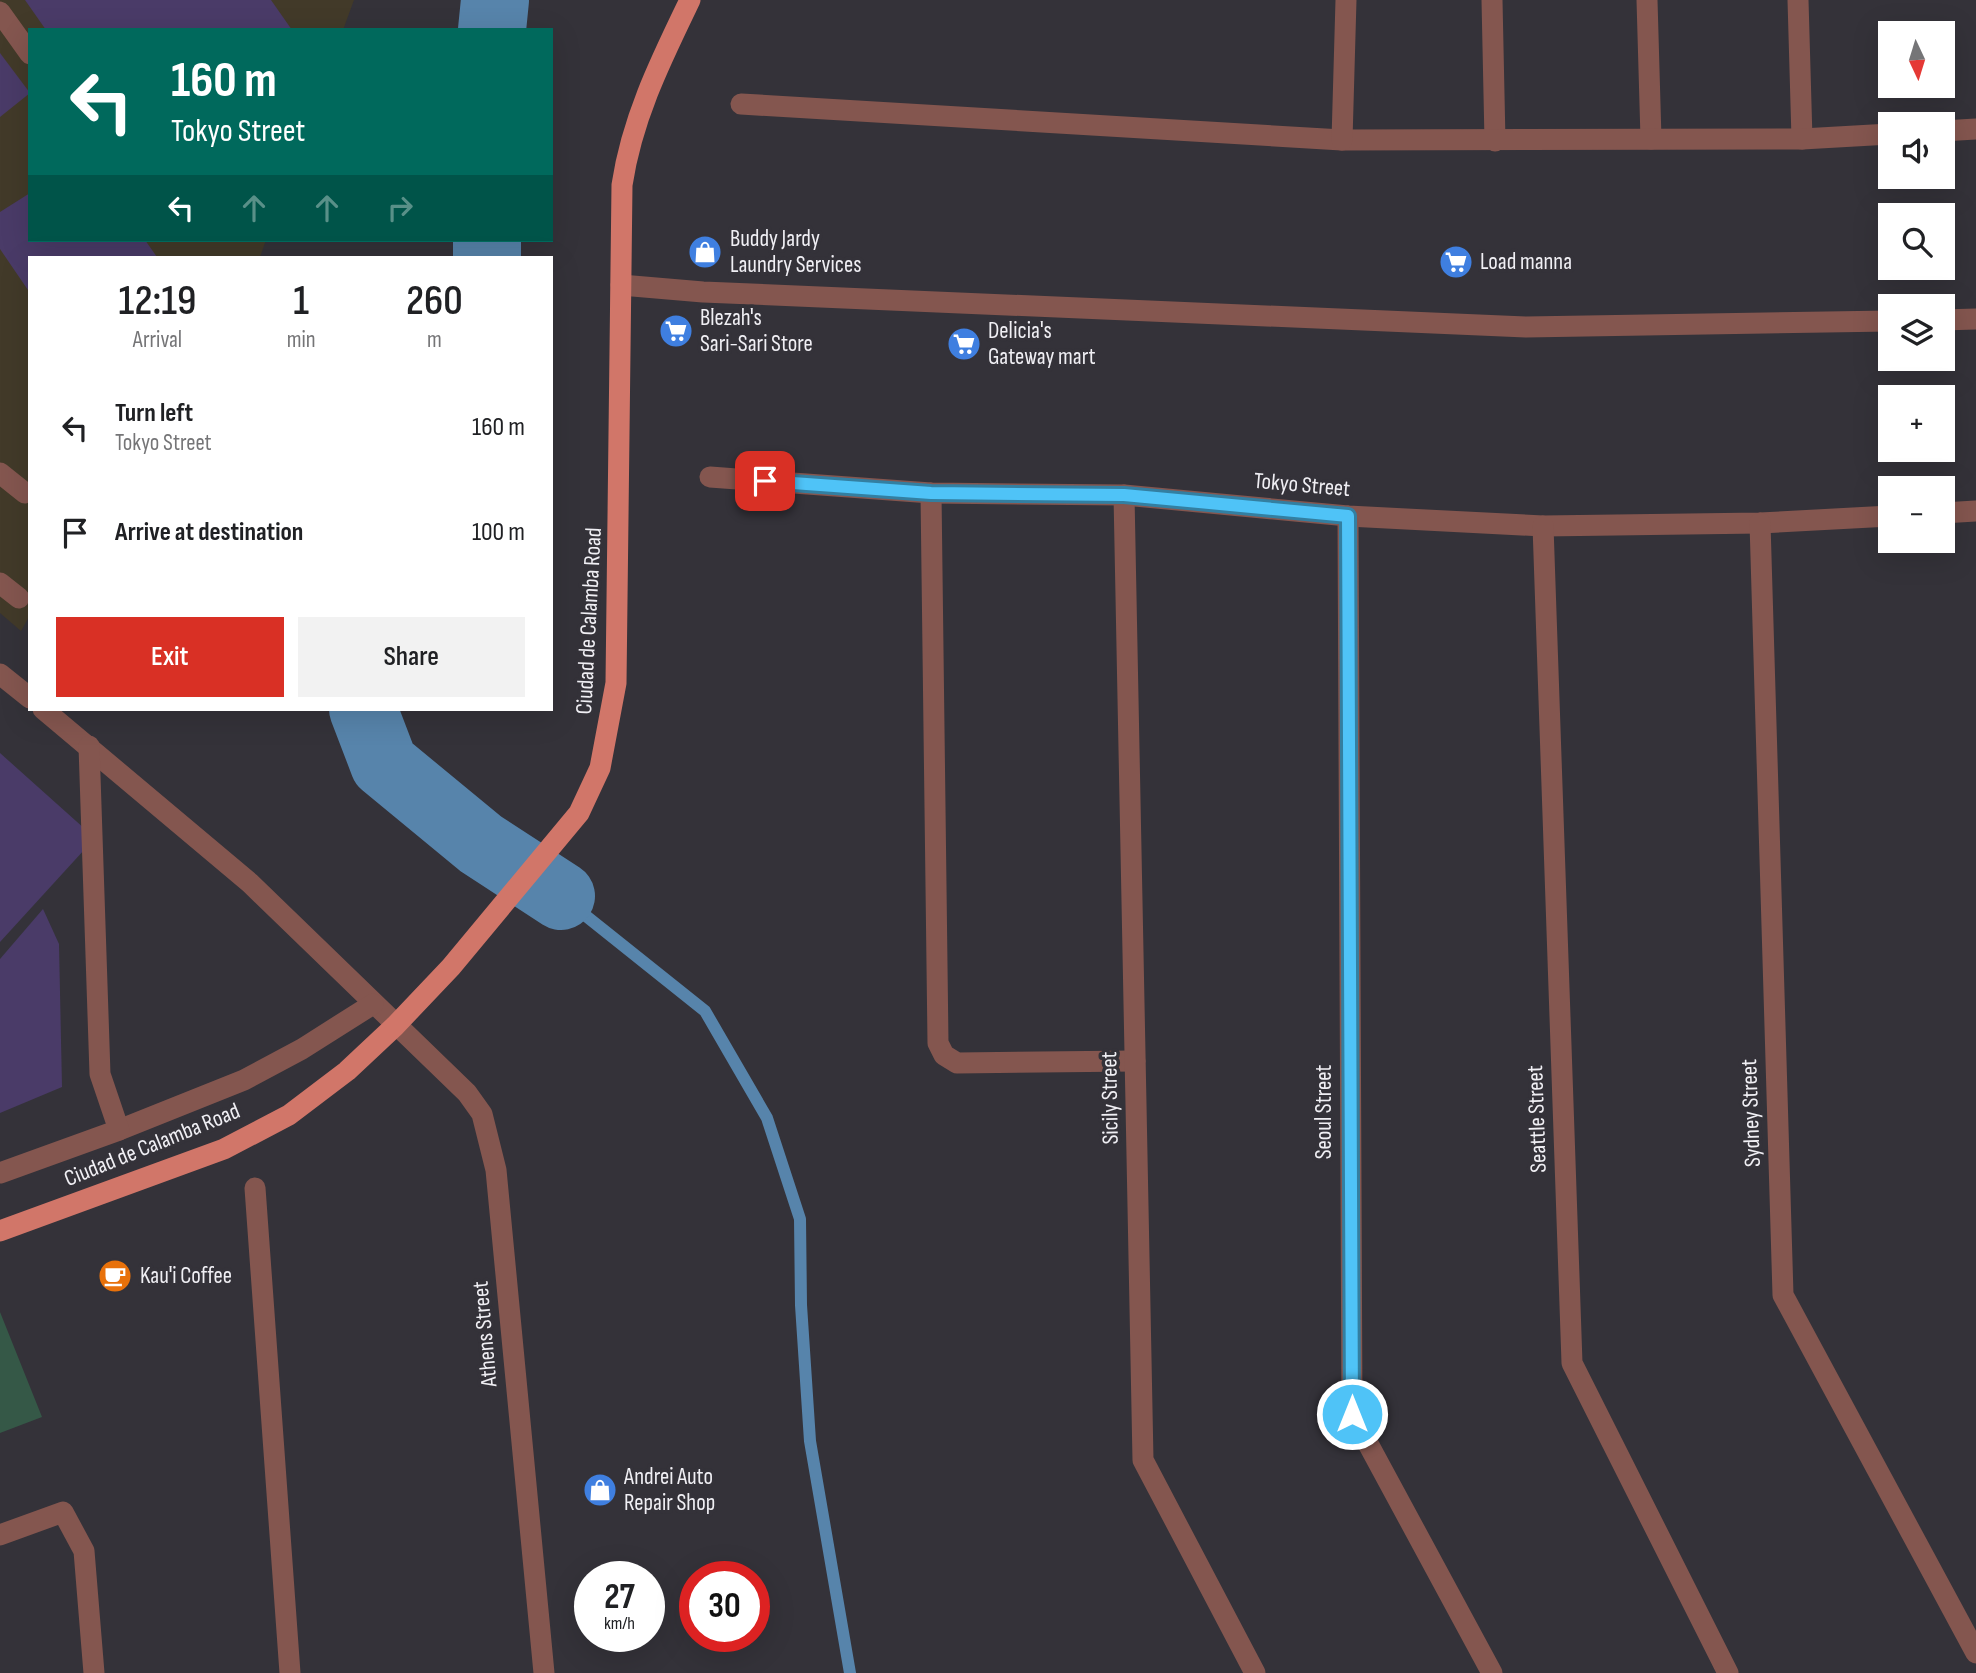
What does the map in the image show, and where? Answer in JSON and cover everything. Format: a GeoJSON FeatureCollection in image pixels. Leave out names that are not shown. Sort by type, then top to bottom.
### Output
{"type":"FeatureCollection","features":[{"type":"Feature","properties":{"kind":"main road","name":"Ciudad de Calamba Road"},"geometry":{"type":"LineString","coordinates":[[0,1231],[224,1149],[289,1115],[347,1071],[395,1026],[451,967],[579,813],[600,768],[616,683],[622,185],[627,149],[642,102],[690,0]]}},
{"type":"Feature","properties":{"kind":"street"},"geometry":{"type":"LineString","coordinates":[[1342,140],[1346,0]]}},
{"type":"Feature","properties":{"kind":"street"},"geometry":{"type":"LineString","coordinates":[[1492,0],[1495,141]]}},
{"type":"Feature","properties":{"kind":"street"},"geometry":{"type":"LineString","coordinates":[[1647,0],[1651,139]]}},
{"type":"Feature","properties":{"kind":"street"},"geometry":{"type":"LineString","coordinates":[[1798,0],[1802,139]]}},
{"type":"Feature","properties":{"kind":"street"},"geometry":{"type":"LineString","coordinates":[[0,12],[28,51]]}},
{"type":"Feature","properties":{"kind":"street"},"geometry":{"type":"LineString","coordinates":[[741,104],[1342,140],[1802,139],[1878,135]]}},
{"type":"Feature","properties":{"kind":"street"},"geometry":{"type":"LineString","coordinates":[[1955,130],[1976,129]]}},
{"type":"Feature","properties":{"kind":"street"},"geometry":{"type":"LineString","coordinates":[[621,285],[717,292],[1526,327],[1878,321]]}},
{"type":"Feature","properties":{"kind":"street"},"geometry":{"type":"LineString","coordinates":[[1955,320],[1976,319]]}},
{"type":"Feature","properties":{"kind":"street"},"geometry":{"type":"LineString","coordinates":[[0,473],[25,493]]}},
{"type":"Feature","properties":{"kind":"street","name":"Tokyo Street"},"geometry":{"type":"LineString","coordinates":[[710,477],[931,493],[1124,495],[1348,516],[1543,526],[1760,523],[1878,517]]}},
{"type":"Feature","properties":{"kind":"street"},"geometry":{"type":"LineString","coordinates":[[931,493],[938,1043],[944,1055],[957,1063],[1135,1061]]}},
{"type":"Feature","properties":{"kind":"street","name":"Sicily Street"},"geometry":{"type":"LineString","coordinates":[[1124,495],[1143,1460],[1255,1673]]}},
{"type":"Feature","properties":{"kind":"street"},"geometry":{"type":"LineString","coordinates":[[1955,512],[1976,511]]}},
{"type":"Feature","properties":{"kind":"street","name":"Seoul Street"},"geometry":{"type":"LineString","coordinates":[[1348,516],[1352,1414],[1492,1673]]}},
{"type":"Feature","properties":{"kind":"street","name":"Sydney Street"},"geometry":{"type":"LineString","coordinates":[[1760,523],[1783,1295],[1976,1653]]}},
{"type":"Feature","properties":{"kind":"street","name":"Seattle Street"},"geometry":{"type":"LineString","coordinates":[[1543,526],[1572,1363],[1728,1673]]}},
{"type":"Feature","properties":{"kind":"street"},"geometry":{"type":"LineString","coordinates":[[0,583],[19,598]]}},
{"type":"Feature","properties":{"kind":"street"},"geometry":{"type":"LineString","coordinates":[[0,674],[28,696]]}},
{"type":"Feature","properties":{"kind":"street","name":"Athens Street"},"geometry":{"type":"LineString","coordinates":[[45,711],[250,883],[467,1093],[482,1114],[492,1143],[544,1673]]}},
{"type":"Feature","properties":{"kind":"street"},"geometry":{"type":"LineString","coordinates":[[89,746],[100,1074],[119,1130]]}},
{"type":"Feature","properties":{"kind":"street"},"geometry":{"type":"LineString","coordinates":[[0,1173],[119,1130],[244,1080],[302,1049],[373,1004]]}},
{"type":"Feature","properties":{"kind":"street"},"geometry":{"type":"LineString","coordinates":[[255,1188],[290,1673]]}},
{"type":"Feature","properties":{"kind":"street"},"geometry":{"type":"LineString","coordinates":[[0,1535],[63,1512],[84,1551],[94,1673]]}},
{"type":"Feature","properties":{"kind":"shaded area"},"geometry":{"type":"Polygon","coordinates":[[[0,0],[354,0],[344,28],[28,28],[28,242],[265,242],[260,256],[28,256],[28,619],[21,631],[0,613],[0,0]]]}},
{"type":"Feature","properties":{"kind":"green space"},"geometry":{"type":"Polygon","coordinates":[[[0,1312],[42,1417],[0,1433],[0,1312]]]}},
{"type":"Feature","properties":{"kind":"building"},"geometry":{"type":"Polygon","coordinates":[[[25,0],[271,0],[291,28],[45,28],[25,0]]]}},
{"type":"Feature","properties":{"kind":"building"},"geometry":{"type":"Polygon","coordinates":[[[0,53],[28,90],[28,95],[0,117],[0,53]]]}},
{"type":"Feature","properties":{"kind":"building"},"geometry":{"type":"Polygon","coordinates":[[[28,194],[28,242],[146,242],[156,256],[28,256],[28,290],[0,249],[0,212],[28,194]]]}},
{"type":"Feature","properties":{"kind":"building"},"geometry":{"type":"Polygon","coordinates":[[[0,753],[95,838],[0,942],[0,753]]]}},
{"type":"Feature","properties":{"kind":"building"},"geometry":{"type":"Polygon","coordinates":[[[43,909],[59,944],[62,1087],[0,1113],[0,959],[43,909]]]}},
{"type":"Feature","properties":{"kind":"waterway"},"geometry":{"type":"LineString","coordinates":[[492,28],[495,0]]}},
{"type":"Feature","properties":{"kind":"waterway"},"geometry":{"type":"LineString","coordinates":[[487,242],[487,256]]}},
{"type":"Feature","properties":{"kind":"waterway"},"geometry":{"type":"LineString","coordinates":[[364,711],[384,764],[481,844],[561,896]]}},
{"type":"Feature","properties":{"kind":"waterway"},"geometry":{"type":"LineString","coordinates":[[561,896],[705,1011],[767,1118],[800,1219],[801,1305],[810,1441],[850,1673]]}},
{"type":"Feature","properties":{"kind":"place","name":"Buddy Jardy Laundry Services"},"geometry":{"type":"Point","coordinates":[705,252]}},
{"type":"Feature","properties":{"kind":"place","name":"Load manna"},"geometry":{"type":"Point","coordinates":[1456,262]}},
{"type":"Feature","properties":{"kind":"place","name":"Blezah's Sari-Sari Store"},"geometry":{"type":"Point","coordinates":[676,331]}},
{"type":"Feature","properties":{"kind":"place","name":"Delicia's Gateway mart"},"geometry":{"type":"Point","coordinates":[964,344]}},
{"type":"Feature","properties":{"kind":"place","name":"Kau'i Coffee"},"geometry":{"type":"Point","coordinates":[115,1276]}},
{"type":"Feature","properties":{"kind":"place","name":"Andrei Auto Repair Shop"},"geometry":{"type":"Point","coordinates":[600,1490]}},
{"type":"Feature","properties":{"kind":"route"},"geometry":{"type":"LineString","coordinates":[[765,481],[931,493],[1124,495],[1348,516],[1352,1414]]}}]}
